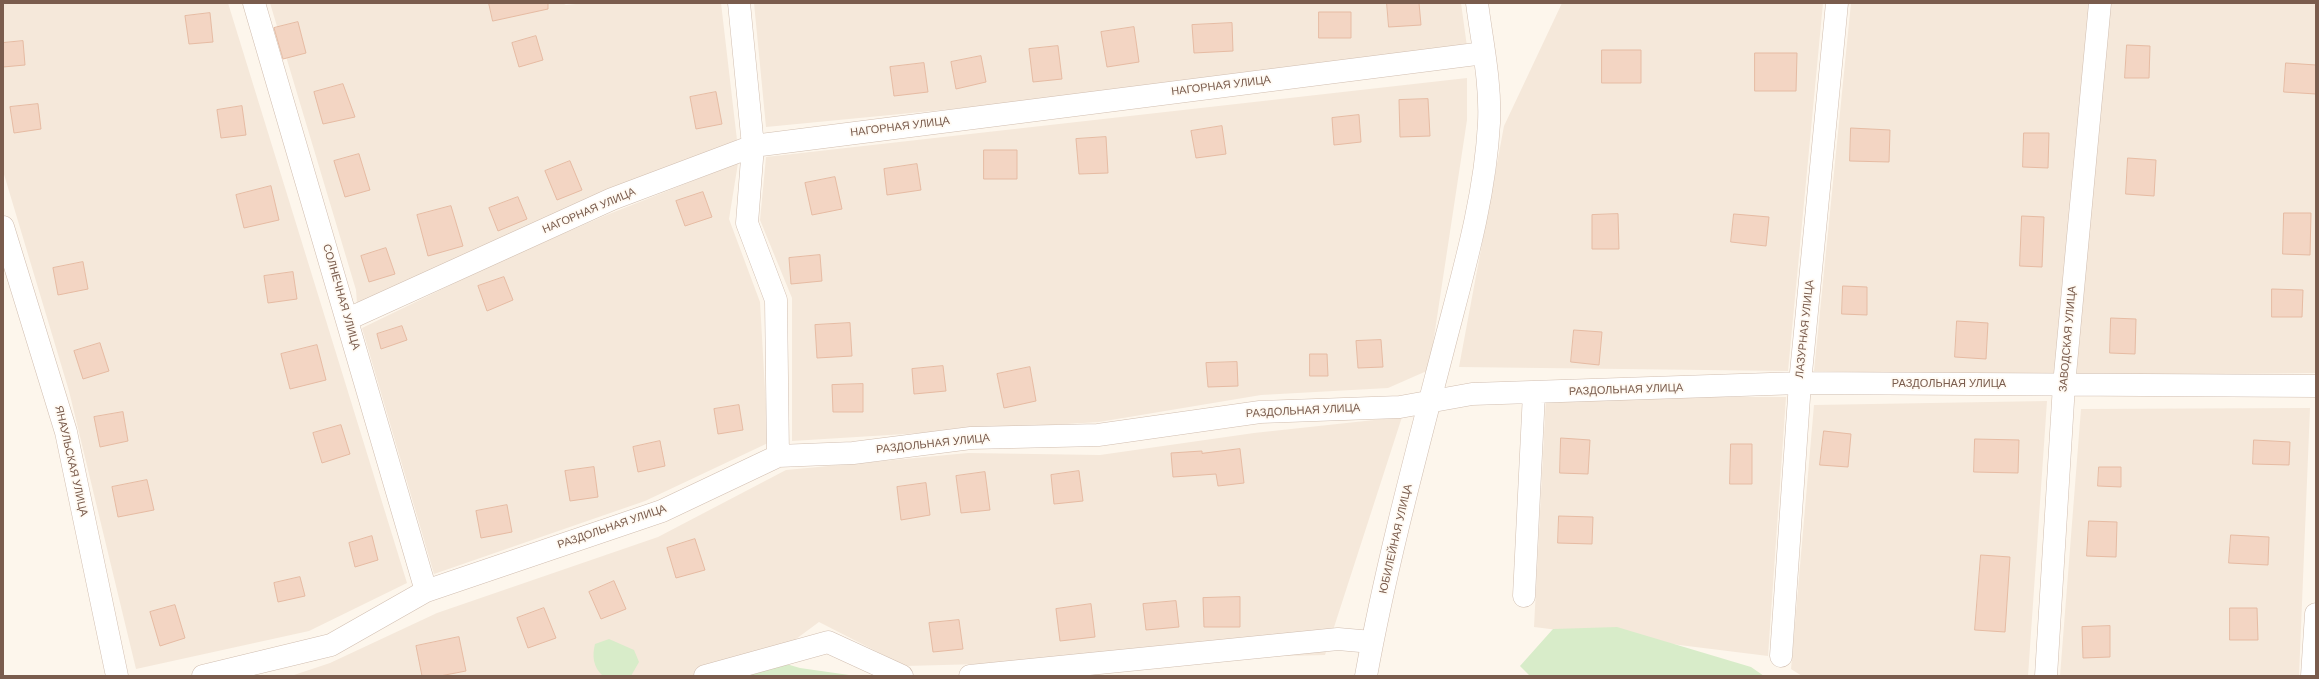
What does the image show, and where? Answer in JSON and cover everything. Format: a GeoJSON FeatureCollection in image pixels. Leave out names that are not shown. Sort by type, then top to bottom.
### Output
{"type":"FeatureCollection","features":[{"type":"Feature","properties":{"kind":"street","name":"СОЛНЕЧНАЯ УЛИЦА"},"geometry":{"type":"LineString","coordinates":[[254,3],[348,319],[426,591]]}},
{"type":"Feature","properties":{"kind":"street"},"geometry":{"type":"LineString","coordinates":[[739,3],[753,146],[748,223],[776,300],[778,456]]}},
{"type":"Feature","properties":{"kind":"street","name":"ЮБИЛЕЙНАЯ УЛИЦА"},"geometry":{"type":"LineString","coordinates":[[1366,676],[1372,642],[1416,453],[1471,241],[1483,174],[1489,123],[1488,90],[1477,3]]}},
{"type":"Feature","properties":{"kind":"street","name":"ЛАЗУРНАЯ УЛИЦА"},"geometry":{"type":"LineString","coordinates":[[1781,656],[1800,383],[1837,3]]}},
{"type":"Feature","properties":{"kind":"street","name":"ЗАВОДСКАЯ УЛИЦА"},"geometry":{"type":"LineString","coordinates":[[2046,676],[2064,385],[2100,3]]}},
{"type":"Feature","properties":{"kind":"street","name":"НАГОРНАЯ УЛИЦА"},"geometry":{"type":"LineString","coordinates":[[348,319],[612,199],[753,146],[1484,53]]}},
{"type":"Feature","properties":{"kind":"street","name":"ЯНАУЛЬСКАЯ УЛИЦА"},"geometry":{"type":"LineString","coordinates":[[3,227],[66,432],[118,676]]}},
{"type":"Feature","properties":{"kind":"street","name":"РАЗДОЛЬНАЯ УЛИЦА"},"geometry":{"type":"LineString","coordinates":[[203,676],[331,645],[426,591],[662,511],[778,456],[853,453],[971,438],[1098,435],[1260,412],[1400,407],[1472,394],[1800,383],[2316,386]]}},
{"type":"Feature","properties":{"kind":"street"},"geometry":{"type":"LineString","coordinates":[[1524,596],[1534,393]]}},
{"type":"Feature","properties":{"kind":"street"},"geometry":{"type":"LineString","coordinates":[[2312,676],[2316,614]]}},
{"type":"Feature","properties":{"kind":"street"},"geometry":{"type":"LineString","coordinates":[[970,676],[1338,639],[1372,642]]}},
{"type":"Feature","properties":{"kind":"street"},"geometry":{"type":"LineString","coordinates":[[705,676],[828,642],[902,676]]}},
{"type":"Feature","properties":{"kind":"shaded area"},"geometry":{"type":"Polygon","coordinates":[[[3,3],[228,3],[407,583],[309,631],[136,669],[69,391],[3,171],[3,3]]]}},
{"type":"Feature","properties":{"kind":"shaded area"},"geometry":{"type":"Polygon","coordinates":[[[270,3],[562,3],[566,5],[586,3],[721,3],[737,140],[357,303],[356,290],[270,3]]]}},
{"type":"Feature","properties":{"kind":"shaded area"},"geometry":{"type":"Polygon","coordinates":[[[754,3],[1461,3],[1468,54],[1087,96],[766,127],[754,3]]]}},
{"type":"Feature","properties":{"kind":"shaded area"},"geometry":{"type":"Polygon","coordinates":[[[1562,3],[1823,3],[1788,371],[1459,367],[1504,126],[1562,3]]]}},
{"type":"Feature","properties":{"kind":"shaded area"},"geometry":{"type":"Polygon","coordinates":[[[1851,3],[2091,3],[2055,376],[1814,371],[1851,3]]]}},
{"type":"Feature","properties":{"kind":"shaded area"},"geometry":{"type":"Polygon","coordinates":[[[2110,3],[2316,3],[2316,373],[2076,376],[2110,3]]]}},
{"type":"Feature","properties":{"kind":"shaded area"},"geometry":{"type":"Polygon","coordinates":[[[1467,78],[1467,120],[1429,370],[1388,388],[1261,395],[1099,422],[792,441],[792,298],[760,220],[766,157],[1467,78]]]}},
{"type":"Feature","properties":{"kind":"shaded area"},"geometry":{"type":"Polygon","coordinates":[[[738,163],[729,219],[760,302],[768,443],[645,501],[434,574],[362,328],[498,262],[604,216],[738,163]]]}},
{"type":"Feature","properties":{"kind":"shaded area"},"geometry":{"type":"Polygon","coordinates":[[[1546,397],[1786,397],[1768,656],[1534,627],[1546,397]]]}},
{"type":"Feature","properties":{"kind":"shaded area"},"geometry":{"type":"Polygon","coordinates":[[[2047,401],[2028,676],[1802,676],[1791,669],[1814,405],[2047,401]]]}},
{"type":"Feature","properties":{"kind":"shaded area"},"geometry":{"type":"Polygon","coordinates":[[[2310,408],[2299,676],[2060,676],[2081,409],[2310,408]]]}},
{"type":"Feature","properties":{"kind":"shaded area"},"geometry":{"type":"Polygon","coordinates":[[[1402,417],[1325,655],[905,666],[819,622],[746,676],[291,676],[330,663],[437,613],[658,537],[786,470],[968,453],[1100,455],[1254,433],[1402,417]]]}},
{"type":"Feature","properties":{"kind":"green space"},"geometry":{"type":"Polygon","coordinates":[[[1617,627],[1751,667],[1764,676],[1530,676],[1520,666],[1553,629],[1617,627]]]}},
{"type":"Feature","properties":{"kind":"green space"},"geometry":{"type":"Polygon","coordinates":[[[609,639],[634,650],[639,662],[631,676],[603,676],[597,669],[594,661],[595,644],[609,639]]]}},
{"type":"Feature","properties":{"kind":"green space"},"geometry":{"type":"Polygon","coordinates":[[[752,654],[800,668],[856,676],[740,676],[752,654]]]}},
{"type":"Feature","properties":{"kind":"building"},"geometry":{"type":"Polygon","coordinates":[[[489,3],[548,3],[548,9],[493,21],[489,3]]]}},
{"type":"Feature","properties":{"kind":"building"},"geometry":{"type":"Polygon","coordinates":[[[1387,3],[1419,3],[1421,25],[1389,27],[1387,3]]]}},
{"type":"Feature","properties":{"kind":"building"},"geometry":{"type":"Polygon","coordinates":[[[1319,12],[1351,12],[1351,38],[1319,38],[1319,12]]]}},
{"type":"Feature","properties":{"kind":"building"},"geometry":{"type":"Polygon","coordinates":[[[210,13],[213,42],[189,44],[185,16],[210,13]]]}},
{"type":"Feature","properties":{"kind":"building"},"geometry":{"type":"Polygon","coordinates":[[[298,22],[306,53],[283,59],[274,28],[298,22]]]}},
{"type":"Feature","properties":{"kind":"building"},"geometry":{"type":"Polygon","coordinates":[[[1232,23],[1233,51],[1194,53],[1192,25],[1232,23]]]}},
{"type":"Feature","properties":{"kind":"building"},"geometry":{"type":"Polygon","coordinates":[[[1134,27],[1139,62],[1107,67],[1101,32],[1134,27]]]}},
{"type":"Feature","properties":{"kind":"building"},"geometry":{"type":"Polygon","coordinates":[[[536,36],[543,60],[519,67],[512,43],[536,36]]]}},
{"type":"Feature","properties":{"kind":"building"},"geometry":{"type":"Polygon","coordinates":[[[23,41],[25,65],[3,67],[3,43],[23,41]]]}},
{"type":"Feature","properties":{"kind":"building"},"geometry":{"type":"Polygon","coordinates":[[[2127,45],[2150,46],[2149,78],[2125,78],[2127,45]]]}},
{"type":"Feature","properties":{"kind":"building"},"geometry":{"type":"Polygon","coordinates":[[[1058,46],[1062,79],[1033,82],[1029,49],[1058,46]]]}},
{"type":"Feature","properties":{"kind":"building"},"geometry":{"type":"Polygon","coordinates":[[[1602,50],[1641,50],[1641,83],[1602,83],[1602,50]]]}},
{"type":"Feature","properties":{"kind":"building"},"geometry":{"type":"Polygon","coordinates":[[[1755,53],[1797,53],[1796,91],[1755,91],[1755,53]]]}},
{"type":"Feature","properties":{"kind":"building"},"geometry":{"type":"Polygon","coordinates":[[[981,56],[986,82],[956,89],[951,62],[981,56]]]}},
{"type":"Feature","properties":{"kind":"building"},"geometry":{"type":"Polygon","coordinates":[[[924,63],[928,92],[894,96],[890,67],[924,63]]]}},
{"type":"Feature","properties":{"kind":"building"},"geometry":{"type":"Polygon","coordinates":[[[2286,63],[2316,65],[2316,94],[2284,92],[2286,63]]]}},
{"type":"Feature","properties":{"kind":"building"},"geometry":{"type":"Polygon","coordinates":[[[343,84],[355,117],[323,124],[314,92],[343,84]]]}},
{"type":"Feature","properties":{"kind":"building"},"geometry":{"type":"Polygon","coordinates":[[[716,92],[722,124],[696,129],[690,97],[716,92]]]}},
{"type":"Feature","properties":{"kind":"building"},"geometry":{"type":"Polygon","coordinates":[[[1428,99],[1430,136],[1400,137],[1399,100],[1428,99]]]}},
{"type":"Feature","properties":{"kind":"building"},"geometry":{"type":"Polygon","coordinates":[[[38,104],[41,129],[14,133],[10,107],[38,104]]]}},
{"type":"Feature","properties":{"kind":"building"},"geometry":{"type":"Polygon","coordinates":[[[242,106],[246,135],[221,138],[217,110],[242,106]]]}},
{"type":"Feature","properties":{"kind":"building"},"geometry":{"type":"Polygon","coordinates":[[[1359,115],[1361,142],[1334,145],[1332,118],[1359,115]]]}},
{"type":"Feature","properties":{"kind":"building"},"geometry":{"type":"Polygon","coordinates":[[[1222,126],[1226,154],[1196,158],[1191,131],[1222,126]]]}},
{"type":"Feature","properties":{"kind":"building"},"geometry":{"type":"Polygon","coordinates":[[[1851,128],[1890,130],[1889,162],[1850,161],[1851,128]]]}},
{"type":"Feature","properties":{"kind":"building"},"geometry":{"type":"Polygon","coordinates":[[[2024,133],[2049,133],[2048,168],[2023,167],[2024,133]]]}},
{"type":"Feature","properties":{"kind":"building"},"geometry":{"type":"Polygon","coordinates":[[[1106,137],[1108,173],[1079,174],[1076,139],[1106,137]]]}},
{"type":"Feature","properties":{"kind":"building"},"geometry":{"type":"Polygon","coordinates":[[[984,150],[1017,150],[1017,179],[984,179],[984,150]]]}},
{"type":"Feature","properties":{"kind":"building"},"geometry":{"type":"Polygon","coordinates":[[[359,154],[370,190],[345,197],[334,161],[359,154]]]}},
{"type":"Feature","properties":{"kind":"building"},"geometry":{"type":"Polygon","coordinates":[[[2128,158],[2156,160],[2154,196],[2126,194],[2128,158]]]}},
{"type":"Feature","properties":{"kind":"building"},"geometry":{"type":"Polygon","coordinates":[[[570,161],[582,190],[557,200],[545,171],[570,161]]]}},
{"type":"Feature","properties":{"kind":"building"},"geometry":{"type":"Polygon","coordinates":[[[917,164],[921,190],[887,195],[884,169],[917,164]]]}},
{"type":"Feature","properties":{"kind":"building"},"geometry":{"type":"Polygon","coordinates":[[[835,177],[842,209],[812,215],[805,183],[835,177]]]}},
{"type":"Feature","properties":{"kind":"building"},"geometry":{"type":"Polygon","coordinates":[[[271,186],[279,220],[244,228],[236,195],[271,186]]]}},
{"type":"Feature","properties":{"kind":"building"},"geometry":{"type":"Polygon","coordinates":[[[703,192],[712,217],[685,226],[676,201],[703,192]]]}},
{"type":"Feature","properties":{"kind":"building"},"geometry":{"type":"Polygon","coordinates":[[[518,197],[527,219],[498,231],[489,208],[518,197]]]}},
{"type":"Feature","properties":{"kind":"building"},"geometry":{"type":"Polygon","coordinates":[[[451,206],[463,246],[428,256],[417,215],[451,206]]]}},
{"type":"Feature","properties":{"kind":"building"},"geometry":{"type":"Polygon","coordinates":[[[2284,213],[2311,213],[2310,255],[2283,254],[2284,213]]]}},
{"type":"Feature","properties":{"kind":"building"},"geometry":{"type":"Polygon","coordinates":[[[1618,214],[1619,249],[1592,249],[1592,215],[1618,214]]]}},
{"type":"Feature","properties":{"kind":"building"},"geometry":{"type":"Polygon","coordinates":[[[1734,214],[1769,217],[1766,246],[1731,242],[1734,214]]]}},
{"type":"Feature","properties":{"kind":"building"},"geometry":{"type":"Polygon","coordinates":[[[2022,216],[2044,217],[2042,267],[2020,266],[2022,216]]]}},
{"type":"Feature","properties":{"kind":"building"},"geometry":{"type":"Polygon","coordinates":[[[386,248],[395,274],[369,282],[361,256],[386,248]]]}},
{"type":"Feature","properties":{"kind":"building"},"geometry":{"type":"Polygon","coordinates":[[[820,255],[822,281],[791,284],[789,258],[820,255]]]}},
{"type":"Feature","properties":{"kind":"building"},"geometry":{"type":"Polygon","coordinates":[[[83,262],[88,289],[58,295],[53,268],[83,262]]]}},
{"type":"Feature","properties":{"kind":"building"},"geometry":{"type":"Polygon","coordinates":[[[293,272],[297,299],[268,303],[264,276],[293,272]]]}},
{"type":"Feature","properties":{"kind":"building"},"geometry":{"type":"Polygon","coordinates":[[[504,277],[513,300],[487,311],[478,286],[504,277]]]}},
{"type":"Feature","properties":{"kind":"building"},"geometry":{"type":"Polygon","coordinates":[[[1843,286],[1867,287],[1867,315],[1842,314],[1843,286]]]}},
{"type":"Feature","properties":{"kind":"building"},"geometry":{"type":"Polygon","coordinates":[[[2272,289],[2303,290],[2302,317],[2272,317],[2272,289]]]}},
{"type":"Feature","properties":{"kind":"building"},"geometry":{"type":"Polygon","coordinates":[[[2111,318],[2136,319],[2135,354],[2110,353],[2111,318]]]}},
{"type":"Feature","properties":{"kind":"building"},"geometry":{"type":"Polygon","coordinates":[[[1957,321],[1988,323],[1986,359],[1955,357],[1957,321]]]}},
{"type":"Feature","properties":{"kind":"building"},"geometry":{"type":"Polygon","coordinates":[[[850,323],[852,356],[817,358],[815,325],[850,323]]]}},
{"type":"Feature","properties":{"kind":"building"},"geometry":{"type":"Polygon","coordinates":[[[402,326],[407,340],[381,349],[377,334],[402,326]]]}},
{"type":"Feature","properties":{"kind":"building"},"geometry":{"type":"Polygon","coordinates":[[[1574,330],[1602,332],[1599,365],[1571,362],[1574,330]]]}},
{"type":"Feature","properties":{"kind":"building"},"geometry":{"type":"Polygon","coordinates":[[[1381,340],[1383,367],[1358,368],[1356,341],[1381,340]]]}},
{"type":"Feature","properties":{"kind":"building"},"geometry":{"type":"Polygon","coordinates":[[[100,343],[109,371],[83,379],[74,351],[100,343]]]}},
{"type":"Feature","properties":{"kind":"building"},"geometry":{"type":"Polygon","coordinates":[[[317,345],[326,380],[290,389],[281,354],[317,345]]]}},
{"type":"Feature","properties":{"kind":"building"},"geometry":{"type":"Polygon","coordinates":[[[1310,354],[1327,354],[1328,376],[1310,376],[1310,354]]]}},
{"type":"Feature","properties":{"kind":"building"},"geometry":{"type":"Polygon","coordinates":[[[1237,362],[1238,386],[1208,387],[1206,363],[1237,362]]]}},
{"type":"Feature","properties":{"kind":"building"},"geometry":{"type":"Polygon","coordinates":[[[943,366],[946,391],[914,394],[912,369],[943,366]]]}},
{"type":"Feature","properties":{"kind":"building"},"geometry":{"type":"Polygon","coordinates":[[[1030,367],[1036,401],[1004,408],[997,374],[1030,367]]]}},
{"type":"Feature","properties":{"kind":"building"},"geometry":{"type":"Polygon","coordinates":[[[863,384],[863,412],[833,412],[832,385],[863,384]]]}},
{"type":"Feature","properties":{"kind":"building"},"geometry":{"type":"Polygon","coordinates":[[[739,405],[743,430],[718,434],[714,409],[739,405]]]}},
{"type":"Feature","properties":{"kind":"building"},"geometry":{"type":"Polygon","coordinates":[[[123,412],[128,441],[100,447],[94,417],[123,412]]]}},
{"type":"Feature","properties":{"kind":"building"},"geometry":{"type":"Polygon","coordinates":[[[341,425],[350,454],[322,463],[313,433],[341,425]]]}},
{"type":"Feature","properties":{"kind":"building"},"geometry":{"type":"Polygon","coordinates":[[[1824,431],[1851,434],[1848,467],[1820,465],[1824,431]]]}},
{"type":"Feature","properties":{"kind":"building"},"geometry":{"type":"Polygon","coordinates":[[[1561,438],[1590,440],[1588,474],[1560,473],[1561,438]]]}},
{"type":"Feature","properties":{"kind":"building"},"geometry":{"type":"Polygon","coordinates":[[[1975,439],[2019,440],[2018,473],[1974,472],[1975,439]]]}},
{"type":"Feature","properties":{"kind":"building"},"geometry":{"type":"Polygon","coordinates":[[[2254,440],[2290,442],[2289,465],[2253,464],[2254,440]]]}},
{"type":"Feature","properties":{"kind":"building"},"geometry":{"type":"Polygon","coordinates":[[[660,441],[665,466],[638,472],[633,447],[660,441]]]}},
{"type":"Feature","properties":{"kind":"building"},"geometry":{"type":"Polygon","coordinates":[[[1731,444],[1752,444],[1752,484],[1730,484],[1731,444]]]}},
{"type":"Feature","properties":{"kind":"building"},"geometry":{"type":"Polygon","coordinates":[[[1240,449],[1244,483],[1218,486],[1216,474],[1173,477],[1171,453],[1202,451],[1202,453],[1240,449]]]}},
{"type":"Feature","properties":{"kind":"building"},"geometry":{"type":"Polygon","coordinates":[[[594,467],[598,497],[570,501],[565,471],[594,467]]]}},
{"type":"Feature","properties":{"kind":"building"},"geometry":{"type":"Polygon","coordinates":[[[2099,467],[2121,467],[2121,487],[2098,486],[2099,467]]]}},
{"type":"Feature","properties":{"kind":"building"},"geometry":{"type":"Polygon","coordinates":[[[1079,471],[1083,501],[1054,504],[1051,475],[1079,471]]]}},
{"type":"Feature","properties":{"kind":"building"},"geometry":{"type":"Polygon","coordinates":[[[985,472],[990,510],[961,513],[956,476],[985,472]]]}},
{"type":"Feature","properties":{"kind":"building"},"geometry":{"type":"Polygon","coordinates":[[[147,480],[154,510],[118,517],[112,487],[147,480]]]}},
{"type":"Feature","properties":{"kind":"building"},"geometry":{"type":"Polygon","coordinates":[[[926,483],[930,515],[901,520],[897,487],[926,483]]]}},
{"type":"Feature","properties":{"kind":"building"},"geometry":{"type":"Polygon","coordinates":[[[507,505],[512,532],[481,538],[476,511],[507,505]]]}},
{"type":"Feature","properties":{"kind":"building"},"geometry":{"type":"Polygon","coordinates":[[[1559,516],[1593,517],[1592,544],[1558,543],[1559,516]]]}},
{"type":"Feature","properties":{"kind":"building"},"geometry":{"type":"Polygon","coordinates":[[[2089,521],[2117,522],[2116,557],[2087,556],[2089,521]]]}},
{"type":"Feature","properties":{"kind":"building"},"geometry":{"type":"Polygon","coordinates":[[[2231,535],[2269,537],[2268,565],[2229,563],[2231,535]]]}},
{"type":"Feature","properties":{"kind":"building"},"geometry":{"type":"Polygon","coordinates":[[[372,536],[378,560],[355,567],[349,543],[372,536]]]}},
{"type":"Feature","properties":{"kind":"building"},"geometry":{"type":"Polygon","coordinates":[[[695,539],[705,570],[676,578],[667,548],[695,539]]]}},
{"type":"Feature","properties":{"kind":"building"},"geometry":{"type":"Polygon","coordinates":[[[1981,555],[2010,557],[2005,632],[1975,630],[1981,555]]]}},
{"type":"Feature","properties":{"kind":"building"},"geometry":{"type":"Polygon","coordinates":[[[300,577],[305,596],[278,602],[274,583],[300,577]]]}},
{"type":"Feature","properties":{"kind":"building"},"geometry":{"type":"Polygon","coordinates":[[[614,581],[626,609],[601,619],[589,592],[614,581]]]}},
{"type":"Feature","properties":{"kind":"building"},"geometry":{"type":"Polygon","coordinates":[[[1240,597],[1240,627],[1204,627],[1203,598],[1240,597]]]}},
{"type":"Feature","properties":{"kind":"building"},"geometry":{"type":"Polygon","coordinates":[[[1176,601],[1179,627],[1146,630],[1143,604],[1176,601]]]}},
{"type":"Feature","properties":{"kind":"building"},"geometry":{"type":"Polygon","coordinates":[[[1091,604],[1095,637],[1060,641],[1056,609],[1091,604]]]}},
{"type":"Feature","properties":{"kind":"building"},"geometry":{"type":"Polygon","coordinates":[[[175,605],[185,638],[160,646],[150,612],[175,605]]]}},
{"type":"Feature","properties":{"kind":"building"},"geometry":{"type":"Polygon","coordinates":[[[544,608],[556,638],[528,648],[517,618],[544,608]]]}},
{"type":"Feature","properties":{"kind":"building"},"geometry":{"type":"Polygon","coordinates":[[[2230,608],[2257,608],[2258,640],[2230,640],[2230,608]]]}},
{"type":"Feature","properties":{"kind":"building"},"geometry":{"type":"Polygon","coordinates":[[[959,620],[963,649],[933,652],[929,623],[959,620]]]}},
{"type":"Feature","properties":{"kind":"building"},"geometry":{"type":"Polygon","coordinates":[[[2110,626],[2110,657],[2083,658],[2082,627],[2110,626]]]}},
{"type":"Feature","properties":{"kind":"building"},"geometry":{"type":"Polygon","coordinates":[[[459,637],[466,671],[440,676],[422,676],[416,646],[459,637]]]}}]}
